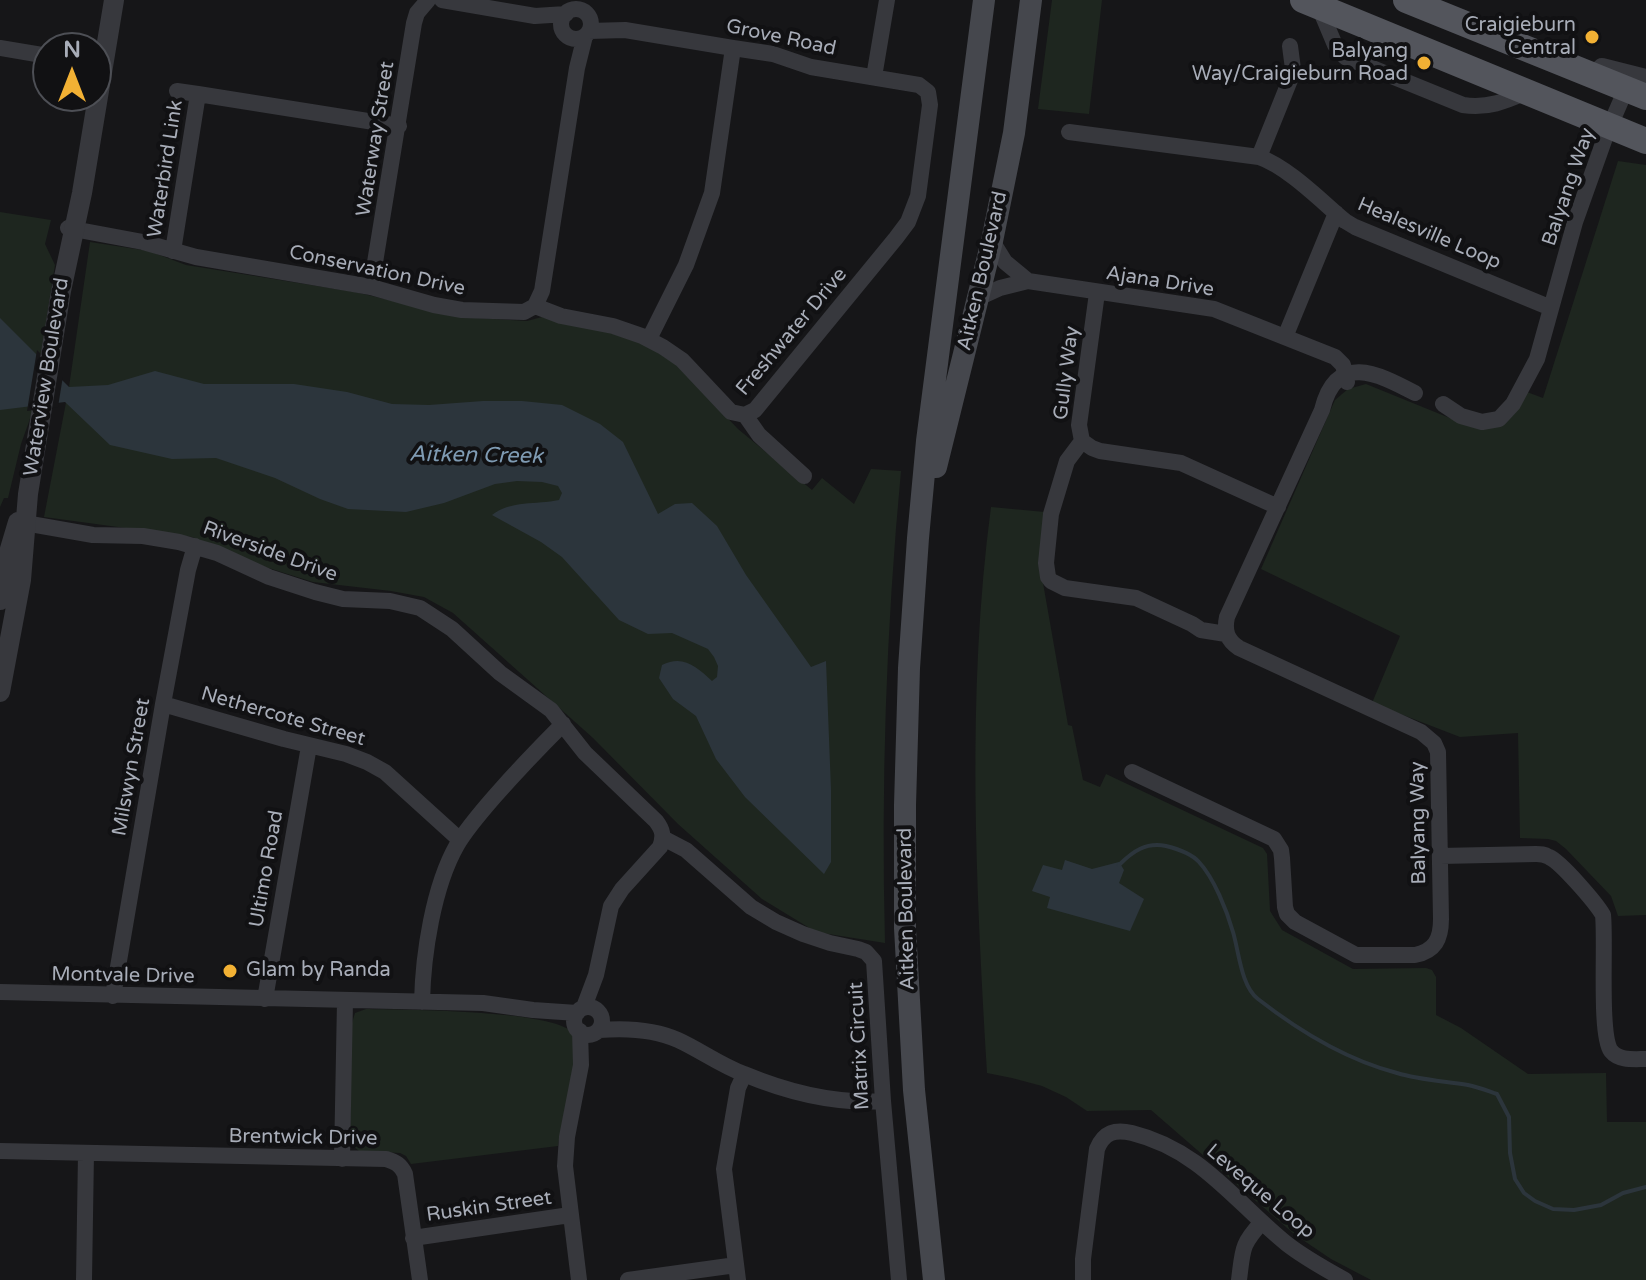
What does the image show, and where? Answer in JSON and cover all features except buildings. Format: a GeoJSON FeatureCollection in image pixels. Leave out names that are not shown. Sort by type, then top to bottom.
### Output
{"type":"FeatureCollection","features":[{"type":"Feature","properties":{"kind":"main road","name":"Aitken Boulevard"},"geometry":{"type":"LineString","coordinates":[[934,1280],[914,1090],[905,928],[907,731],[912,604],[927,441],[984,0]]}},
{"type":"Feature","properties":{"kind":"main road","name":"Aitken Boulevard"},"geometry":{"type":"LineString","coordinates":[[918,538],[992,241],[1014,133],[1031,0]]}},
{"type":"Feature","properties":{"kind":"main road"},"geometry":{"type":"LineString","coordinates":[[1406,0],[1639,89]]}},
{"type":"Feature","properties":{"kind":"main road"},"geometry":{"type":"LineString","coordinates":[[1311,3],[1646,141]]}},
{"type":"Feature","properties":{"kind":"street","name":"Waterview Boulevard"},"geometry":{"type":"LineString","coordinates":[[100,32],[102,0]]}},
{"type":"Feature","properties":{"kind":"street","name":"Waterview Boulevard"},"geometry":{"type":"LineString","coordinates":[[105,32],[114,0]]}},
{"type":"Feature","properties":{"kind":"street","name":"Waterway Street"},"geometry":{"type":"LineString","coordinates":[[371,287],[414,23],[417,13],[428,0]]}},
{"type":"Feature","properties":{"kind":"street","name":"Grove Road"},"geometry":{"type":"LineString","coordinates":[[442,0],[535,16],[578,19],[624,30],[773,54],[811,67],[919,85],[928,92]]}},
{"type":"Feature","properties":{"kind":"street"},"geometry":{"type":"LineString","coordinates":[[874,77],[887,0]]}},
{"type":"Feature","properties":{"kind":"street"},"geometry":{"type":"LineString","coordinates":[[1311,3],[1345,57],[1463,105],[1482,107],[1527,92]]}},
{"type":"Feature","properties":{"kind":"street"},"geometry":{"type":"LineString","coordinates":[[535,306],[542,291],[577,68],[578,19]]}},
{"type":"Feature","properties":{"kind":"street"},"geometry":{"type":"LineString","coordinates":[[1259,157],[1290,80],[1293,69],[1290,46]]}},
{"type":"Feature","properties":{"kind":"street"},"geometry":{"type":"LineString","coordinates":[[0,48],[32,53]]}},
{"type":"Feature","properties":{"kind":"street"},"geometry":{"type":"LineString","coordinates":[[649,339],[686,265],[712,193],[733,48]]}},
{"type":"Feature","properties":{"kind":"street","name":"Balyang Way"},"geometry":{"type":"LineString","coordinates":[[1345,379],[1366,379],[1480,414],[1497,410],[1521,388],[1537,359],[1575,222],[1611,126],[1639,89]]}},
{"type":"Feature","properties":{"kind":"street","name":"Waterbird Link"},"geometry":{"type":"LineString","coordinates":[[177,91],[399,126]]}},
{"type":"Feature","properties":{"kind":"street","name":"Freshwater Drive"},"geometry":{"type":"LineString","coordinates":[[535,306],[561,316],[622,328],[649,339],[682,360],[731,412],[750,414],[908,222],[918,196],[930,105],[928,92]]}},
{"type":"Feature","properties":{"kind":"street","name":"Waterbird Link"},"geometry":{"type":"LineString","coordinates":[[173,251],[198,94]]}},
{"type":"Feature","properties":{"kind":"street","name":"Waterview Boulevard"},"geometry":{"type":"LineString","coordinates":[[71,228],[71,186],[83,112]]}},
{"type":"Feature","properties":{"kind":"street","name":"Waterview Boulevard"},"geometry":{"type":"LineString","coordinates":[[0,692],[7,559],[22,522],[28,494],[71,228],[82,193],[92,112]]}},
{"type":"Feature","properties":{"kind":"street","name":"Healesville Loop"},"geometry":{"type":"LineString","coordinates":[[1069,132],[1259,157],[1283,169],[1355,227],[1551,308]]}},
{"type":"Feature","properties":{"kind":"street"},"geometry":{"type":"LineString","coordinates":[[1285,337],[1336,213]]}},
{"type":"Feature","properties":{"kind":"street","name":"Conservation Drive"},"geometry":{"type":"LineString","coordinates":[[71,228],[143,242],[196,257],[371,287],[462,310],[520,312],[535,306]]}},
{"type":"Feature","properties":{"kind":"street"},"geometry":{"type":"LineString","coordinates":[[992,241],[1005,262],[1028,281]]}},
{"type":"Feature","properties":{"kind":"street","name":"Ajana Drive"},"geometry":{"type":"LineString","coordinates":[[978,298],[1028,281],[1214,309],[1327,355],[1345,379]]}},
{"type":"Feature","properties":{"kind":"street","name":"Gully Way"},"geometry":{"type":"LineString","coordinates":[[1097,293],[1079,425],[1082,441],[1100,451],[1181,463],[1278,507]]}},
{"type":"Feature","properties":{"kind":"street"},"geometry":{"type":"LineString","coordinates":[[1226,628],[1322,410],[1345,379]]}},
{"type":"Feature","properties":{"kind":"street"},"geometry":{"type":"LineString","coordinates":[[745,415],[759,435],[804,476]]}},
{"type":"Feature","properties":{"kind":"street","name":"Balyang Way"},"geometry":{"type":"LineString","coordinates":[[1082,441],[1067,461],[1051,514],[1046,563],[1048,577],[1056,585],[1136,598],[1201,630],[1226,628],[1232,643],[1239,648],[1411,727],[1434,743],[1438,752],[1439,939],[1436,945],[1415,955],[1356,955],[1295,922],[1287,914],[1283,899],[1281,850],[1274,839],[1135,774],[1131,792]]}},
{"type":"Feature","properties":{"kind":"street","name":"Riverside Drive"},"geometry":{"type":"LineString","coordinates":[[22,522],[93,535],[161,538],[217,553],[269,577],[315,592],[343,599],[390,601],[420,608],[452,629],[500,673],[551,710],[585,753],[656,821],[663,838]]}},
{"type":"Feature","properties":{"kind":"street","name":"Milswyn Street"},"geometry":{"type":"LineString","coordinates":[[113,996],[163,704],[195,546]]}},
{"type":"Feature","properties":{"kind":"street","name":"Nethercote Street"},"geometry":{"type":"LineString","coordinates":[[163,704],[367,762],[385,772],[460,840]]}},
{"type":"Feature","properties":{"kind":"street"},"geometry":{"type":"LineString","coordinates":[[422,1002],[433,914],[448,863],[460,840],[509,780],[563,724]]}},
{"type":"Feature","properties":{"kind":"street","name":"Ultimo Road"},"geometry":{"type":"LineString","coordinates":[[265,999],[309,746]]}},
{"type":"Feature","properties":{"kind":"street"},"geometry":{"type":"LineString","coordinates":[[579,1280],[565,1178],[565,1155],[596,975],[611,906],[660,847],[663,838]]}},
{"type":"Feature","properties":{"kind":"street","name":"Matrix Circuit"},"geometry":{"type":"LineString","coordinates":[[663,838],[686,850],[751,907],[776,922],[871,956],[875,967],[899,1280]]}},
{"type":"Feature","properties":{"kind":"street"},"geometry":{"type":"LineString","coordinates":[[1440,856],[1536,854],[1545,855],[1556,862],[1603,915],[1605,1022],[1609,1048],[1622,1058],[1646,1059]]}},
{"type":"Feature","properties":{"kind":"street","name":"Montvale Drive"},"geometry":{"type":"LineString","coordinates":[[0,992],[483,1003],[670,1037],[744,1075],[795,1091],[848,1101],[883,1101]]}},
{"type":"Feature","properties":{"kind":"street"},"geometry":{"type":"LineString","coordinates":[[342,1159],[345,1001]]}},
{"type":"Feature","properties":{"kind":"street"},"geometry":{"type":"LineString","coordinates":[[628,1280],[737,1273],[724,1169],[738,1088],[744,1075]]}},
{"type":"Feature","properties":{"kind":"street","name":"Leveque Loop"},"geometry":{"type":"LineString","coordinates":[[1083,1280],[1097,1149],[1102,1138],[1112,1132],[1141,1135],[1183,1154],[1209,1172],[1295,1250],[1345,1280]]}},
{"type":"Feature","properties":{"kind":"street","name":"Brentwick Drive"},"geometry":{"type":"LineString","coordinates":[[0,1151],[386,1159],[399,1165],[405,1174],[420,1280]]}},
{"type":"Feature","properties":{"kind":"street"},"geometry":{"type":"LineString","coordinates":[[84,1280],[86,1153]]}},
{"type":"Feature","properties":{"kind":"street","name":"Ruskin Street"},"geometry":{"type":"LineString","coordinates":[[413,1238],[570,1215]]}},
{"type":"Feature","properties":{"kind":"street"},"geometry":{"type":"LineString","coordinates":[[1239,1280],[1243,1247],[1262,1222]]}},
{"type":"Feature","properties":{"kind":"shaded area"},"geometry":{"type":"Polygon","coordinates":[[[1052,0],[1102,0],[1089,114],[1038,109],[1052,0]]]}},
{"type":"Feature","properties":{"kind":"shaded area"},"geometry":{"type":"Polygon","coordinates":[[[1618,161],[1646,165],[1646,915],[1618,916],[1611,896],[1556,841],[1520,838],[1518,733],[1460,737],[1372,703],[1400,636],[1261,569],[1335,400],[1348,389],[1366,384],[1462,423],[1486,427],[1527,392],[1543,398],[1618,161]]]}},
{"type":"Feature","properties":{"kind":"shaded area"},"geometry":{"type":"Polygon","coordinates":[[[0,212],[51,220],[45,244],[55,265],[31,416],[8,498],[4,498],[0,507],[0,212]]]}},
{"type":"Feature","properties":{"kind":"shaded area"},"geometry":{"type":"Polygon","coordinates":[[[90,242],[149,251],[186,265],[355,292],[461,317],[527,321],[542,317],[595,328],[643,343],[677,365],[738,429],[812,490],[822,478],[854,504],[871,469],[901,471],[886,707],[885,943],[816,932],[762,899],[678,824],[593,738],[453,613],[424,597],[313,582],[259,565],[192,537],[44,517],[69,387],[90,242]]]}},
{"type":"Feature","properties":{"kind":"shaded area"},"geometry":{"type":"Polygon","coordinates":[[[991,507],[1045,512],[1043,583],[1068,725],[1072,726],[1083,780],[1100,787],[1106,774],[1263,848],[1267,854],[1270,911],[1282,930],[1353,969],[1432,970],[1436,977],[1436,1015],[1461,1028],[1528,1074],[1606,1073],[1607,1122],[1646,1122],[1646,1280],[1371,1280],[1331,1259],[1294,1234],[1151,1110],[1087,1111],[1042,1086],[987,1073],[979,932],[976,719],[978,648],[991,507]]]}},
{"type":"Feature","properties":{"kind":"shaded area"},"geometry":{"type":"Polygon","coordinates":[[[366,1009],[513,1016],[565,1027],[575,1036],[576,1045],[558,1146],[411,1164],[400,1153],[359,1151],[350,1141],[351,1026],[355,1013],[366,1009]]]}},
{"type":"Feature","properties":{"kind":"water"},"geometry":{"type":"Polygon","coordinates":[[[0,318],[69,387],[108,385],[155,371],[204,384],[294,384],[347,392],[392,404],[522,401],[562,405],[600,424],[623,442],[658,514],[675,504],[692,503],[717,526],[746,575],[811,667],[826,661],[831,862],[824,874],[745,797],[716,759],[696,716],[673,699],[659,678],[662,665],[677,661],[695,667],[712,681],[717,677],[718,666],[708,649],[672,633],[648,634],[619,620],[562,557],[492,515],[515,505],[559,500],[562,493],[558,486],[517,481],[495,484],[444,503],[406,512],[348,509],[275,478],[216,458],[172,459],[110,445],[65,402],[0,410],[0,318]]]}},
{"type":"Feature","properties":{"kind":"water"},"geometry":{"type":"Polygon","coordinates":[[[1065,860],[1092,869],[1119,862],[1124,870],[1119,883],[1144,899],[1130,931],[1047,908],[1050,897],[1032,891],[1043,865],[1062,870],[1065,860]]]}},
{"type":"Feature","properties":{"kind":"pier"},"geometry":{"type":"Polygon","coordinates":[[[37,350],[63,376],[58,407],[27,411],[37,350]]]}},
{"type":"Feature","properties":{"kind":"waterway","name":"Aitken Creek"},"geometry":{"type":"LineString","coordinates":[[1119,865],[1135,852],[1152,845],[1175,848],[1196,859],[1210,877],[1224,905],[1244,977],[1252,993],[1307,1033],[1378,1067],[1497,1094],[1509,1117],[1510,1153],[1515,1179],[1524,1193],[1535,1201],[1553,1209],[1574,1210],[1601,1205],[1623,1193],[1646,1187]]}},
{"type":"Feature","properties":{"kind":"place","name":"Craigieburn Central"},"geometry":{"type":"Point","coordinates":[1592,37]}},
{"type":"Feature","properties":{"kind":"place","name":"Balyang Way/Craigieburn Road"},"geometry":{"type":"Point","coordinates":[1424,63]}},
{"type":"Feature","properties":{"kind":"place","name":"Glam by Randa"},"geometry":{"type":"Point","coordinates":[230,971]}}]}
